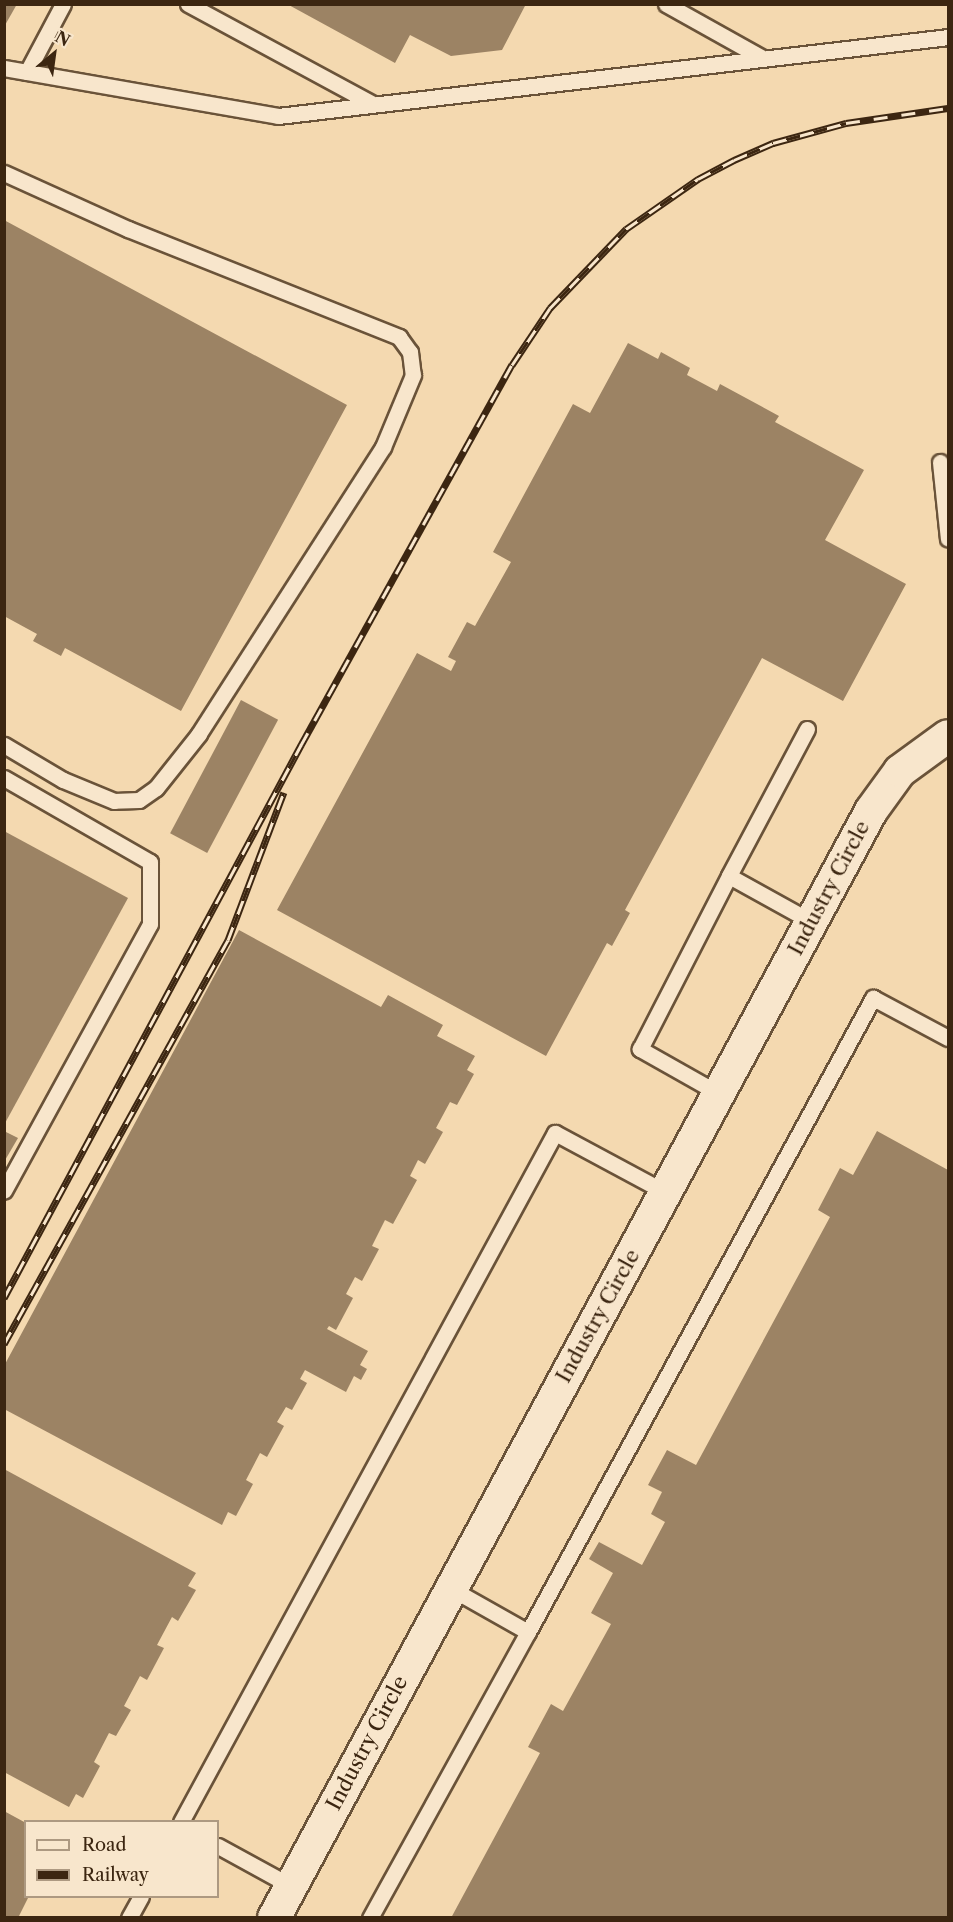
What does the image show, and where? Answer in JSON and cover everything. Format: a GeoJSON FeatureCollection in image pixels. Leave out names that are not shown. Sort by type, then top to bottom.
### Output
{"type":"FeatureCollection","features":[{"type":"Feature","properties":{"kind":"street","name":"Industry Circle"},"geometry":{"type":"LineString","coordinates":[[274,1917],[450,1588],[884,790],[921,752],[948,736]]}},
{"type":"Feature","properties":{"kind":"lane"},"geometry":{"type":"LineString","coordinates":[[27,72],[63,4]]}},
{"type":"Feature","properties":{"kind":"lane"},"geometry":{"type":"LineString","coordinates":[[188,4],[373,104]]}},
{"type":"Feature","properties":{"kind":"lane"},"geometry":{"type":"LineString","coordinates":[[666,4],[761,57]]}},
{"type":"Feature","properties":{"kind":"lane"},"geometry":{"type":"LineString","coordinates":[[4,68],[278,116],[761,57],[948,37]]}},
{"type":"Feature","properties":{"kind":"lane"},"geometry":{"type":"LineString","coordinates":[[4,173],[128,229],[399,337],[410,352],[412,375],[405,401],[377,457],[199,734],[156,788],[140,800],[114,801],[63,780],[4,745]]}},
{"type":"Feature","properties":{"kind":"lane"},"geometry":{"type":"LineString","coordinates":[[940,462],[948,539]]}},
{"type":"Feature","properties":{"kind":"lane"},"geometry":{"type":"LineString","coordinates":[[718,1093],[640,1049],[807,729]]}},
{"type":"Feature","properties":{"kind":"lane"},"geometry":{"type":"LineString","coordinates":[[4,778],[150,861],[150,924],[4,1191]]}},
{"type":"Feature","properties":{"kind":"lane"},"geometry":{"type":"LineString","coordinates":[[729,876],[812,922]]}},
{"type":"Feature","properties":{"kind":"lane"},"geometry":{"type":"LineString","coordinates":[[370,1917],[873,998],[948,1038]]}},
{"type":"Feature","properties":{"kind":"lane"},"geometry":{"type":"LineString","coordinates":[[183,1820],[555,1133],[665,1192]]}},
{"type":"Feature","properties":{"kind":"lane"},"geometry":{"type":"LineString","coordinates":[[450,1588],[528,1632]]}},
{"type":"Feature","properties":{"kind":"lane"},"geometry":{"type":"LineString","coordinates":[[219,1847],[291,1886]]}},
{"type":"Feature","properties":{"kind":"lane"},"geometry":{"type":"LineString","coordinates":[[129,1917],[140,1898]]}},
{"type":"Feature","properties":{"kind":"building"},"geometry":{"type":"Polygon","coordinates":[[[4,4],[17,4],[4,27],[4,4]]]}},
{"type":"Feature","properties":{"kind":"building"},"geometry":{"type":"Polygon","coordinates":[[[287,4],[526,4],[502,50],[451,56],[410,35],[395,63],[287,4]]]}},
{"type":"Feature","properties":{"kind":"building"},"geometry":{"type":"Polygon","coordinates":[[[4,220],[347,405],[181,711],[65,648],[61,656],[33,641],[37,634],[4,616],[4,220]]]}},
{"type":"Feature","properties":{"kind":"building"},"geometry":{"type":"Polygon","coordinates":[[[628,343],[658,359],[661,352],[690,368],[687,375],[717,391],[720,384],[779,416],[775,422],[864,470],[825,540],[906,584],[843,701],[762,658],[625,910],[630,913],[612,946],[607,943],[546,1056],[277,910],[417,653],[451,671],[456,661],[448,657],[467,622],[475,626],[511,562],[493,552],[573,404],[590,413],[628,343]]]}},
{"type":"Feature","properties":{"kind":"building"},"geometry":{"type":"Polygon","coordinates":[[[241,700],[278,720],[207,853],[170,833],[241,700]]]}},
{"type":"Feature","properties":{"kind":"building"},"geometry":{"type":"Polygon","coordinates":[[[4,831],[128,898],[4,1125],[4,831]]]}},
{"type":"Feature","properties":{"kind":"building"},"geometry":{"type":"Polygon","coordinates":[[[239,930],[381,1007],[388,995],[443,1025],[437,1036],[475,1056],[467,1070],[474,1074],[457,1105],[450,1102],[436,1128],[443,1132],[425,1164],[418,1160],[410,1176],[417,1180],[393,1224],[385,1220],[372,1246],[379,1249],[362,1281],[355,1277],[346,1294],[353,1298],[336,1330],[329,1326],[327,1329],[368,1351],[360,1365],[367,1369],[361,1380],[354,1376],[346,1392],[305,1370],[300,1379],[307,1383],[292,1410],[286,1407],[277,1422],[284,1426],[267,1457],[260,1453],[246,1480],[253,1484],[236,1516],[228,1512],[222,1525],[4,1409],[4,1366],[239,930]]]}},
{"type":"Feature","properties":{"kind":"building"},"geometry":{"type":"Polygon","coordinates":[[[4,1131],[18,1138],[4,1162],[4,1131]]]}},
{"type":"Feature","properties":{"kind":"building"},"geometry":{"type":"Polygon","coordinates":[[[877,1131],[948,1170],[948,1918],[451,1918],[540,1753],[528,1747],[551,1704],[563,1711],[611,1624],[591,1613],[613,1573],[589,1559],[599,1542],[642,1565],[665,1522],[651,1514],[662,1492],[648,1485],[667,1450],[696,1465],[830,1217],[818,1210],[840,1168],[853,1175],[877,1131]]]}},
{"type":"Feature","properties":{"kind":"building"},"geometry":{"type":"Polygon","coordinates":[[[4,1469],[196,1573],[188,1586],[196,1590],[178,1621],[172,1617],[157,1645],[164,1648],[147,1680],[140,1676],[124,1706],[131,1710],[116,1736],[109,1733],[94,1762],[100,1766],[83,1798],[76,1794],[69,1807],[4,1772],[4,1469]]]}},
{"type":"Feature","properties":{"kind":"building"},"geometry":{"type":"Polygon","coordinates":[[[4,1811],[24,1822],[24,1898],[28,1898],[18,1918],[4,1918],[4,1811]]]}},
{"type":"Feature","properties":{"kind":"railway"},"geometry":{"type":"LineString","coordinates":[[4,1298],[301,745],[512,365],[550,308],[626,229],[698,179],[734,160],[773,143],[846,123],[948,108]]}},
{"type":"Feature","properties":{"kind":"railway"},"geometry":{"type":"LineString","coordinates":[[4,1344],[228,940],[284,792]]}}]}
